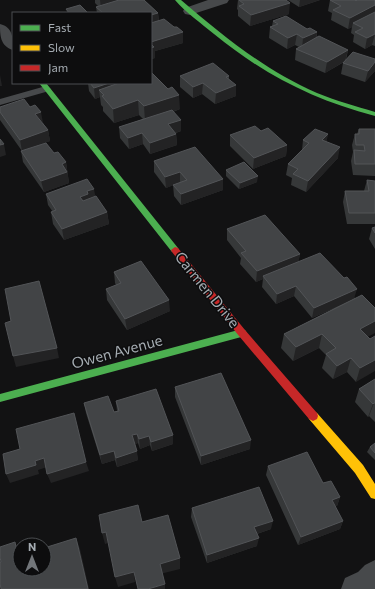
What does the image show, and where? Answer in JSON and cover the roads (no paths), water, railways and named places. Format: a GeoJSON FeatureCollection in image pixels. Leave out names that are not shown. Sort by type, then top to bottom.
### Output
{"type":"FeatureCollection","features":[{"type":"Feature","properties":{"kind":"street"},"geometry":{"type":"LineString","coordinates":[[178,0],[232,46],[267,70],[314,94],[375,114]]}},
{"type":"Feature","properties":{"kind":"street"},"geometry":{"type":"LineString","coordinates":[[190,11],[222,0]]}},
{"type":"Feature","properties":{"kind":"street"},"geometry":{"type":"LineString","coordinates":[[0,28],[12,44]]}},
{"type":"Feature","properties":{"kind":"street","name":"Carmen Drive"},"geometry":{"type":"LineString","coordinates":[[44,86],[242,333],[360,469],[375,494]]}},
{"type":"Feature","properties":{"kind":"street","name":"Owen Avenue"},"geometry":{"type":"LineString","coordinates":[[0,398],[242,333]]}},
{"type":"Feature","properties":{"kind":"street"},"geometry":{"type":"LineString","coordinates":[[356,589],[369,583],[375,576]]}},
{"type":"Feature","properties":{"kind":"lane"},"geometry":{"type":"LineString","coordinates":[[0,102],[44,86]]}}]}
